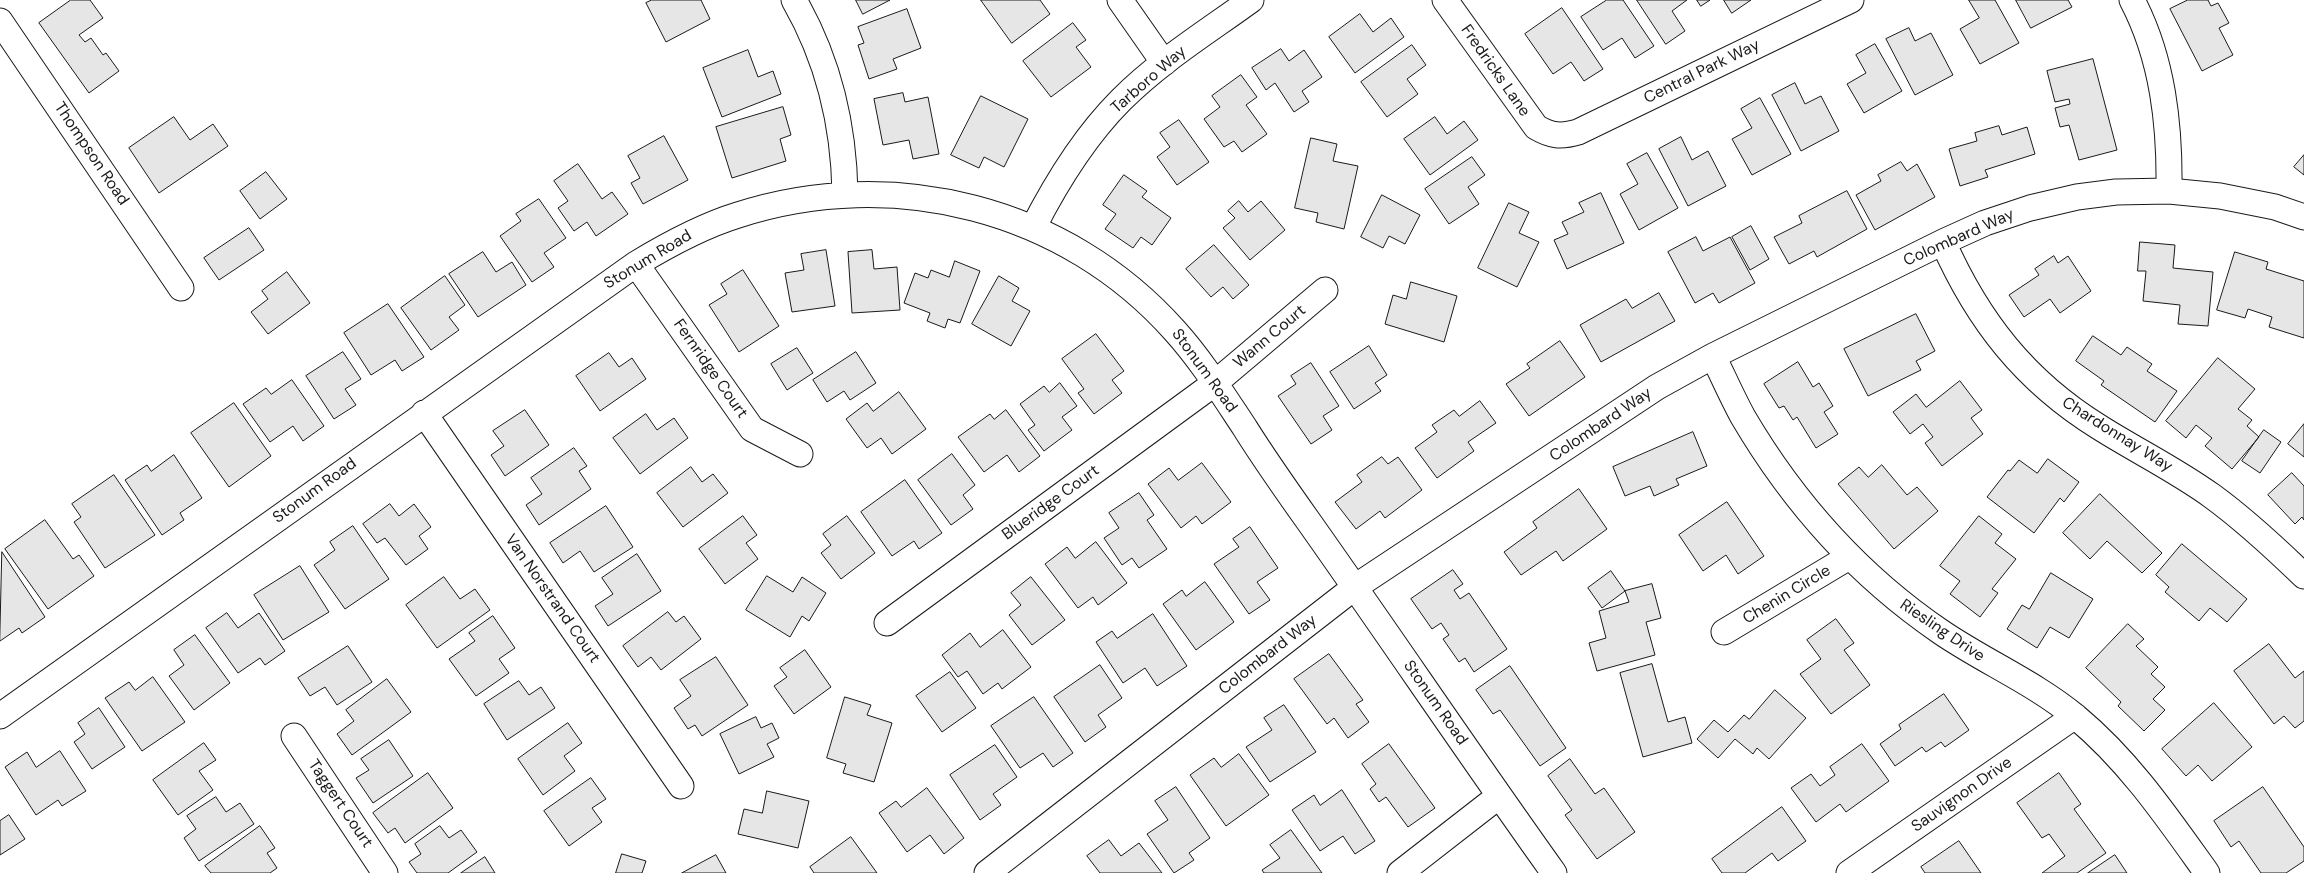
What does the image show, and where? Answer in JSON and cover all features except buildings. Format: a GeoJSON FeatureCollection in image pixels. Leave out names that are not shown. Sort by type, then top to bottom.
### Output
{"type":"FeatureCollection","features":[{"type":"Feature","properties":{"kind":"street"},"geometry":{"type":"LineString","coordinates":[[794,0],[813,36],[829,80],[838,120],[845,194]]}},
{"type":"Feature","properties":{"kind":"street"},"geometry":{"type":"LineString","coordinates":[[1120,0],[1164,63]]}},
{"type":"Feature","properties":{"kind":"street","name":"Tarboro Way"},"geometry":{"type":"LineString","coordinates":[[1033,228],[1054,187],[1087,138],[1121,100],[1164,63],[1251,0]]}},
{"type":"Feature","properties":{"kind":"street","name":"Fredricks Lane"},"geometry":{"type":"LineString","coordinates":[[1445,0],[1536,127],[1551,135]]}},
{"type":"Feature","properties":{"kind":"street","name":"Central Park Way"},"geometry":{"type":"LineString","coordinates":[[1551,135],[1566,136],[1578,132],[1851,0]]}},
{"type":"Feature","properties":{"kind":"street"},"geometry":{"type":"LineString","coordinates":[[2132,0],[2151,47],[2162,87],[2170,151],[2169,191]]}},
{"type":"Feature","properties":{"kind":"street","name":"Thompson Road"},"geometry":{"type":"LineString","coordinates":[[0,21],[181,288]]}},
{"type":"Feature","properties":{"kind":"street","name":"Colombard Way"},"geometry":{"type":"LineString","coordinates":[[987,873],[1355,587],[1657,387],[1713,356],[1985,223],[2058,201],[2116,192],[2169,191],[2220,196],[2275,207],[2304,217]]}},
{"type":"Feature","properties":{"kind":"street","name":"Stonum Road"},"geometry":{"type":"LineString","coordinates":[[0,716],[636,264],[692,232],[740,214],[782,203],[845,194],[904,195],[946,201],[988,211],[1033,228],[1068,245],[1105,268],[1144,299],[1180,337],[1215,383],[1275,474],[1554,873]]}},
{"type":"Feature","properties":{"kind":"street","name":"Chardonnay Way"},"geometry":{"type":"LineString","coordinates":[[1943,242],[1959,278],[1982,317],[2010,353],[2042,385],[2100,428],[2161,462],[2213,497],[2271,543],[2304,576]]}},
{"type":"Feature","properties":{"kind":"street","name":"Fernridge Court"},"geometry":{"type":"LineString","coordinates":[[636,264],[752,429],[800,454]]}},
{"type":"Feature","properties":{"kind":"street","name":"Wann Court"},"geometry":{"type":"LineString","coordinates":[[1215,383],[1325,290]]}},
{"type":"Feature","properties":{"kind":"street","name":"Riesling Drive"},"geometry":{"type":"LineString","coordinates":[[1713,356],[1742,415],[1771,462],[1804,507],[1849,557],[1897,600],[1942,633],[2026,683],[2075,716],[2119,756],[2150,792],[2206,873]]}},
{"type":"Feature","properties":{"kind":"street","name":"Blueridge Court"},"geometry":{"type":"LineString","coordinates":[[887,623],[1215,383]]}},
{"type":"Feature","properties":{"kind":"street","name":"Van Norstrand Court"},"geometry":{"type":"LineString","coordinates":[[424,413],[681,786]]}},
{"type":"Feature","properties":{"kind":"street","name":"Chenin Circle"},"geometry":{"type":"LineString","coordinates":[[1724,632],[1849,557]]}},
{"type":"Feature","properties":{"kind":"street","name":"Sauvignon Drive"},"geometry":{"type":"LineString","coordinates":[[1849,873],[1881,864],[2075,716]]}},
{"type":"Feature","properties":{"kind":"street","name":"Taggert Court"},"geometry":{"type":"LineString","coordinates":[[294,736],[385,873]]}},
{"type":"Feature","properties":{"kind":"street"},"geometry":{"type":"LineString","coordinates":[[1400,873],[1499,796]]}}]}
